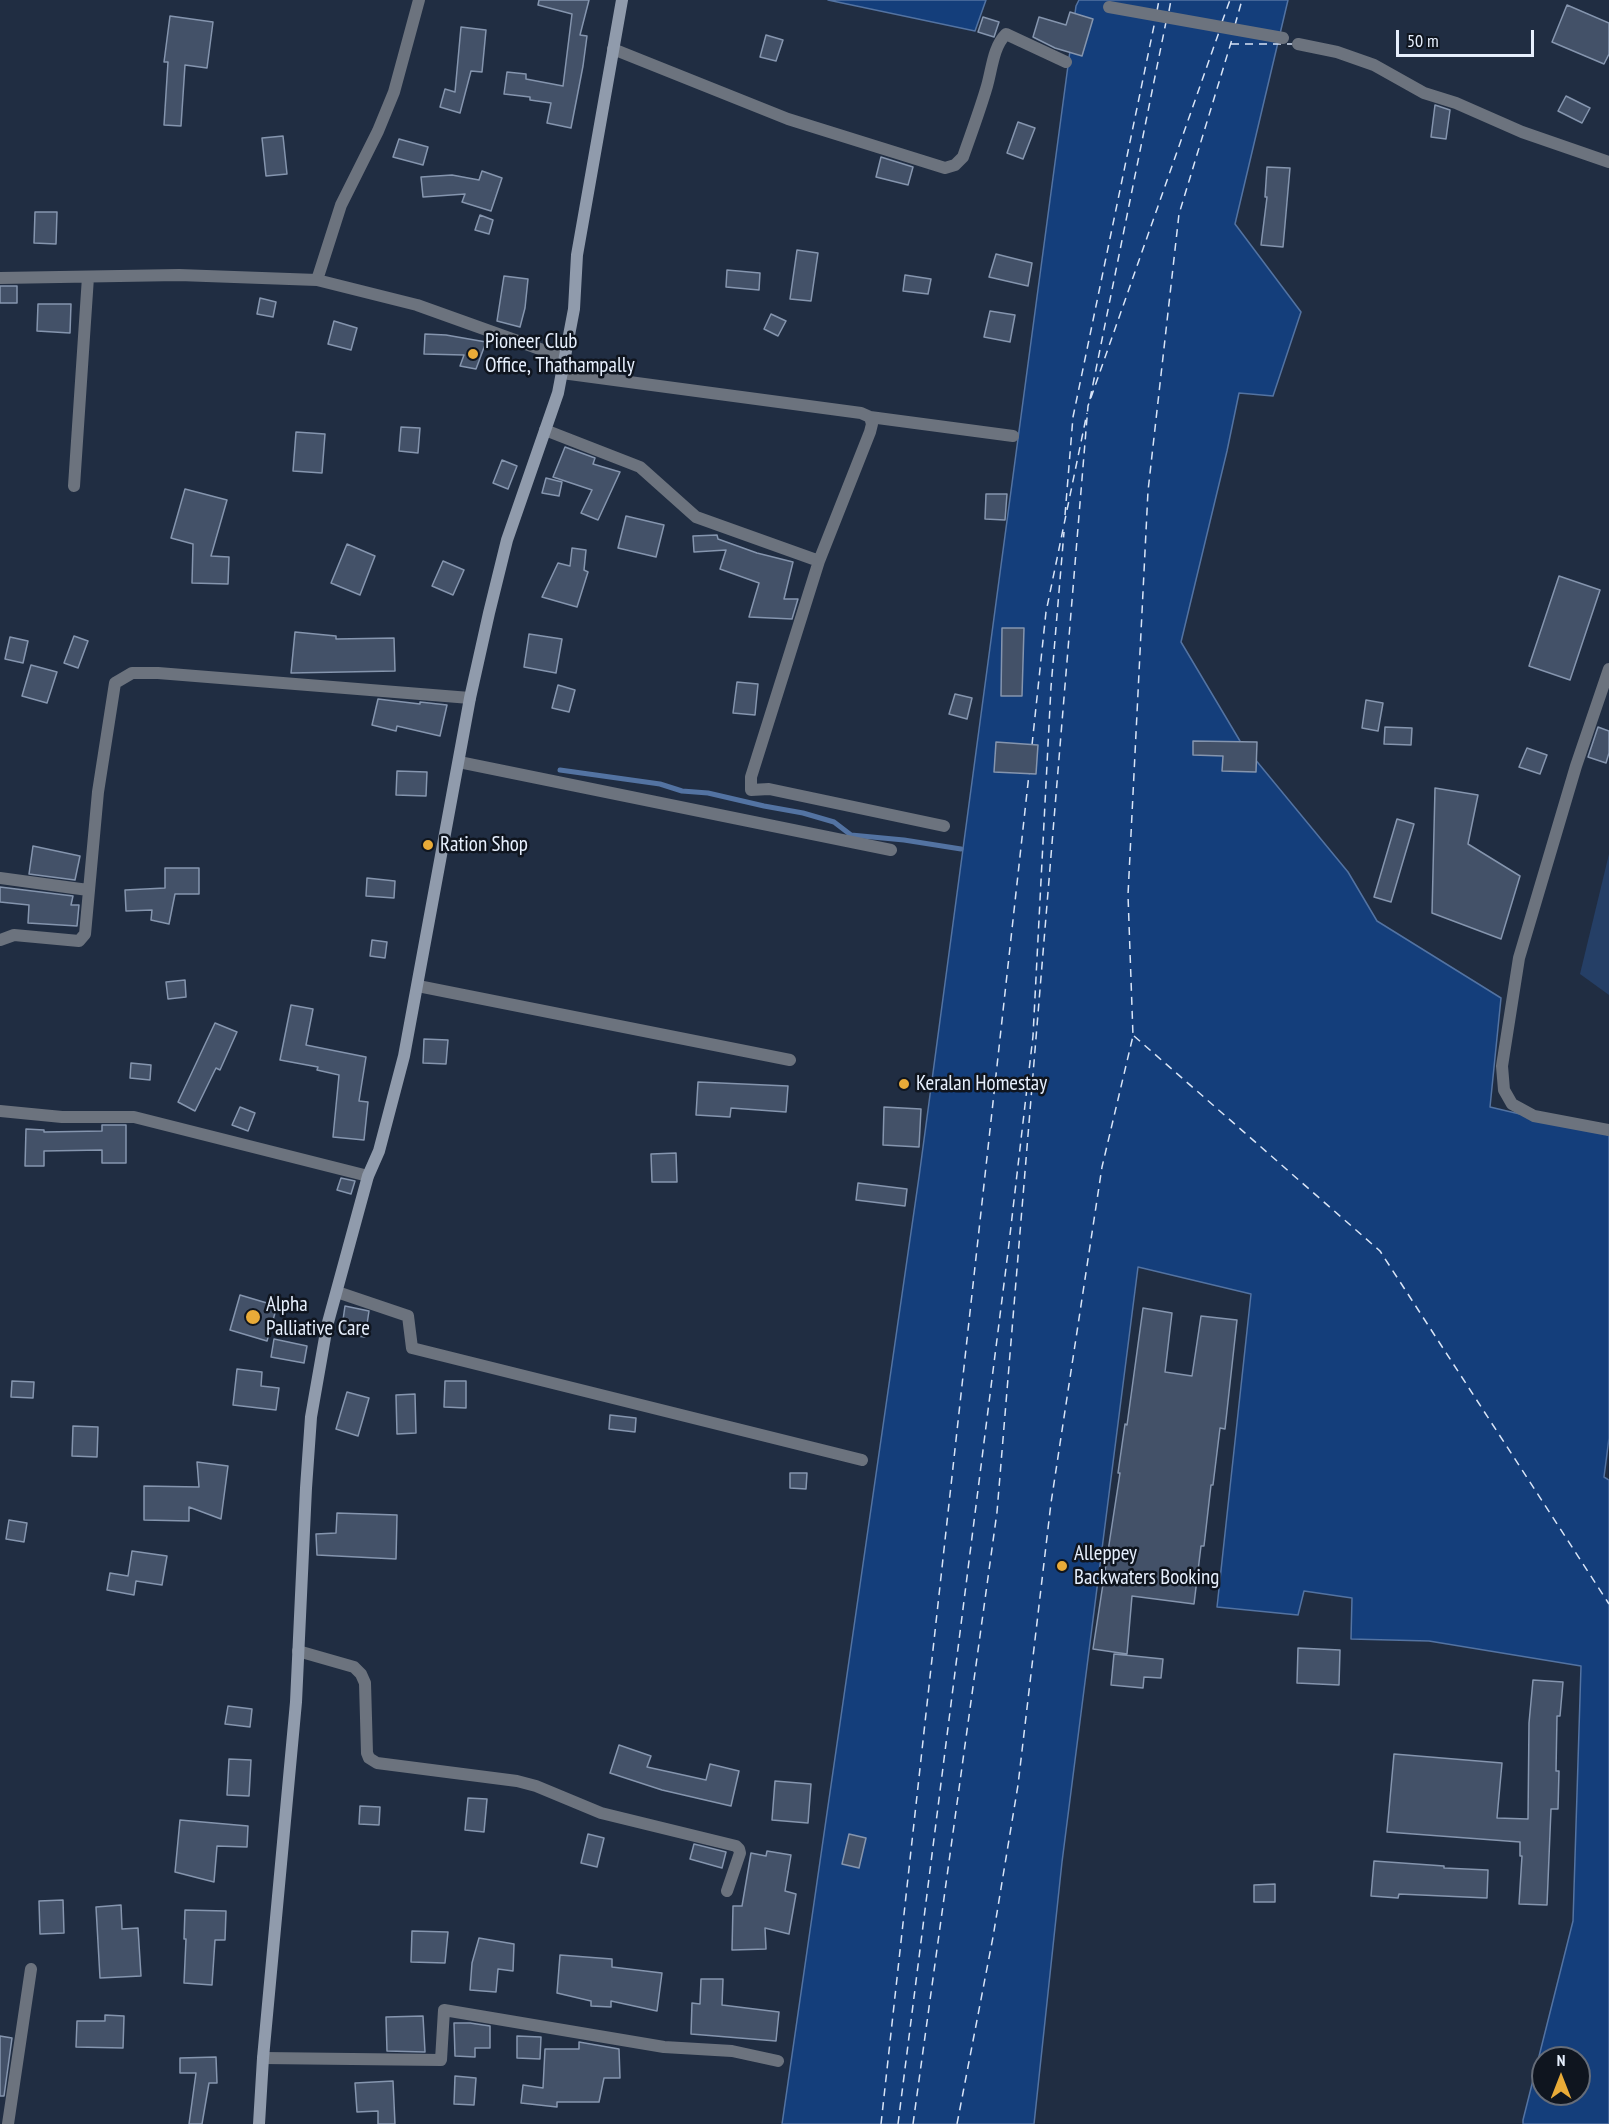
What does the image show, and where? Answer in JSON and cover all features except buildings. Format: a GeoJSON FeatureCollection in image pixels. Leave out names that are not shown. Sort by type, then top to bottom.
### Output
{"type":"FeatureCollection","features":[{"type":"Feature","properties":{"kind":"main road"},"geometry":{"type":"LineString","coordinates":[[259,2124],[296,1702],[311,1417],[327,1326],[404,1056],[470,698],[507,540],[562,373],[574,309],[577,255],[622,0]]}},
{"type":"Feature","properties":{"kind":"street"},"geometry":{"type":"LineString","coordinates":[[317,280],[341,205],[378,131],[394,92],[419,0]]}},
{"type":"Feature","properties":{"kind":"street"},"geometry":{"type":"LineString","coordinates":[[1109,7],[1283,38]]}},
{"type":"Feature","properties":{"kind":"street"},"geometry":{"type":"LineString","coordinates":[[613,49],[788,120],[945,168],[955,165],[963,157],[988,85],[994,56],[1001,39],[1006,34],[1066,62]]}},
{"type":"Feature","properties":{"kind":"street"},"geometry":{"type":"LineString","coordinates":[[1298,44],[1337,52],[1374,64],[1424,93],[1456,103],[1522,132],[1609,162]]}},
{"type":"Feature","properties":{"kind":"street"},"geometry":{"type":"LineString","coordinates":[[0,278],[179,275],[317,280],[417,305],[565,358]]}},
{"type":"Feature","properties":{"kind":"street"},"geometry":{"type":"LineString","coordinates":[[74,486],[88,277]]}},
{"type":"Feature","properties":{"kind":"street"},"geometry":{"type":"LineString","coordinates":[[562,373],[1013,436]]}},
{"type":"Feature","properties":{"kind":"street"},"geometry":{"type":"LineString","coordinates":[[870,417],[872,424],[870,432],[819,561],[751,777],[752,790],[769,789],[944,826]]}},
{"type":"Feature","properties":{"kind":"street"},"geometry":{"type":"LineString","coordinates":[[545,430],[640,467],[696,517],[819,561]]}},
{"type":"Feature","properties":{"kind":"street"},"geometry":{"type":"LineString","coordinates":[[1609,669],[1575,766],[1520,958],[1502,1066],[1504,1090],[1512,1104],[1534,1116],[1609,1130]]}},
{"type":"Feature","properties":{"kind":"street"},"geometry":{"type":"LineString","coordinates":[[0,940],[14,935],[78,941],[85,934],[98,792],[115,683],[132,674],[158,673],[470,698]]}},
{"type":"Feature","properties":{"kind":"street"},"geometry":{"type":"LineString","coordinates":[[459,762],[891,850]]}},
{"type":"Feature","properties":{"kind":"street"},"geometry":{"type":"LineString","coordinates":[[0,878],[88,890]]}},
{"type":"Feature","properties":{"kind":"street"},"geometry":{"type":"LineString","coordinates":[[418,986],[790,1060]]}},
{"type":"Feature","properties":{"kind":"street"},"geometry":{"type":"LineString","coordinates":[[0,1111],[62,1117],[134,1117],[368,1176]]}},
{"type":"Feature","properties":{"kind":"street"},"geometry":{"type":"LineString","coordinates":[[337,1292],[408,1316],[412,1348],[862,1460]]}},
{"type":"Feature","properties":{"kind":"street"},"geometry":{"type":"LineString","coordinates":[[298,1652],[354,1667],[361,1674],[365,1683],[367,1753],[369,1758],[377,1763],[517,1781],[536,1786],[601,1813],[735,1846],[740,1853],[727,1891]]}},
{"type":"Feature","properties":{"kind":"street"},"geometry":{"type":"LineString","coordinates":[[8,2124],[32,1969]]}},
{"type":"Feature","properties":{"kind":"street"},"geometry":{"type":"LineString","coordinates":[[263,2058],[441,2060],[444,2010],[664,2047],[732,2051],[778,2061]]}},
{"type":"Feature","properties":{"kind":"shaded area"},"geometry":{"type":"Polygon","coordinates":[[[828,0],[986,0],[975,31],[828,0]]]}},
{"type":"Feature","properties":{"kind":"shaded area"},"geometry":{"type":"Polygon","coordinates":[[[1079,0],[1288,0],[1235,224],[1301,312],[1273,396],[1239,393],[1181,642],[1240,741],[1348,872],[1377,921],[1501,998],[1490,1107],[1609,1135],[1609,1438],[1604,1477],[1609,1480],[1609,2124],[1523,2124],[1531,2088],[1531,2106],[1591,2106],[1591,2046],[1542,2046],[1573,1921],[1581,1666],[1429,1641],[1351,1639],[1352,1598],[1304,1591],[1298,1615],[1217,1607],[1251,1294],[1138,1267],[1062,1862],[1034,2124],[782,2124],[919,1177],[1076,6],[1079,0]]]}},
{"type":"Feature","properties":{"kind":"shaded area"},"geometry":{"type":"Polygon","coordinates":[[[1609,854],[1609,995],[1580,974],[1609,854]]]}},
{"type":"Feature","properties":{"kind":"waterway"},"geometry":{"type":"LineString","coordinates":[[560,770],[660,784],[682,791],[708,793],[803,813],[834,822],[851,835],[961,849]]}},
{"type":"Feature","properties":{"kind":"ferry route"},"geometry":{"type":"LineString","coordinates":[[1157,11],[1159,0]]}},
{"type":"Feature","properties":{"kind":"ferry route"},"geometry":{"type":"LineString","coordinates":[[1169,11],[1171,0]]}},
{"type":"Feature","properties":{"kind":"ferry route"},"geometry":{"type":"LineString","coordinates":[[1222,22],[1230,0]]}},
{"type":"Feature","properties":{"kind":"ferry route"},"geometry":{"type":"LineString","coordinates":[[1235,25],[1242,0]]}},
{"type":"Feature","properties":{"kind":"ferry route"},"geometry":{"type":"LineString","coordinates":[[1065,515],[1073,417],[1155,21]]}},
{"type":"Feature","properties":{"kind":"ferry route"},"geometry":{"type":"LineString","coordinates":[[1090,399],[1166,22]]}},
{"type":"Feature","properties":{"kind":"ferry route"},"geometry":{"type":"LineString","coordinates":[[913,2124],[997,1512],[1088,406],[1219,32]]}},
{"type":"Feature","properties":{"kind":"ferry route"},"geometry":{"type":"LineString","coordinates":[[957,2124],[993,1937],[1018,1785],[1051,1503],[1102,1167],[1133,1036],[1128,895],[1148,491],[1179,214],[1233,36]]}},
{"type":"Feature","properties":{"kind":"ferry route"},"geometry":{"type":"LineString","coordinates":[[1231,44],[1292,44]]}},
{"type":"Feature","properties":{"kind":"ferry route"},"geometry":{"type":"LineString","coordinates":[[1032,745],[1046,612],[1087,413]]}},
{"type":"Feature","properties":{"kind":"ferry route"},"geometry":{"type":"LineString","coordinates":[[898,2124],[1033,1036],[1051,687],[1064,532]]}},
{"type":"Feature","properties":{"kind":"ferry route"},"geometry":{"type":"LineString","coordinates":[[881,2124],[1029,774]]}},
{"type":"Feature","properties":{"kind":"ferry route"},"geometry":{"type":"LineString","coordinates":[[1134,1036],[1380,1251],[1609,1604]]}},
{"type":"Feature","properties":{"kind":"place","name":"Pioneer Club Office, Thathampally"},"geometry":{"type":"Point","coordinates":[473,354]}},
{"type":"Feature","properties":{"kind":"place","name":"Ration Shop"},"geometry":{"type":"Point","coordinates":[428,845]}},
{"type":"Feature","properties":{"kind":"place","name":"Keralan Homestay"},"geometry":{"type":"Point","coordinates":[904,1084]}},
{"type":"Feature","properties":{"kind":"place","name":"Alpha Palliative Care"},"geometry":{"type":"Point","coordinates":[253,1317]}},
{"type":"Feature","properties":{"kind":"place","name":"Alleppey Backwaters Booking"},"geometry":{"type":"Point","coordinates":[1062,1566]}}]}
